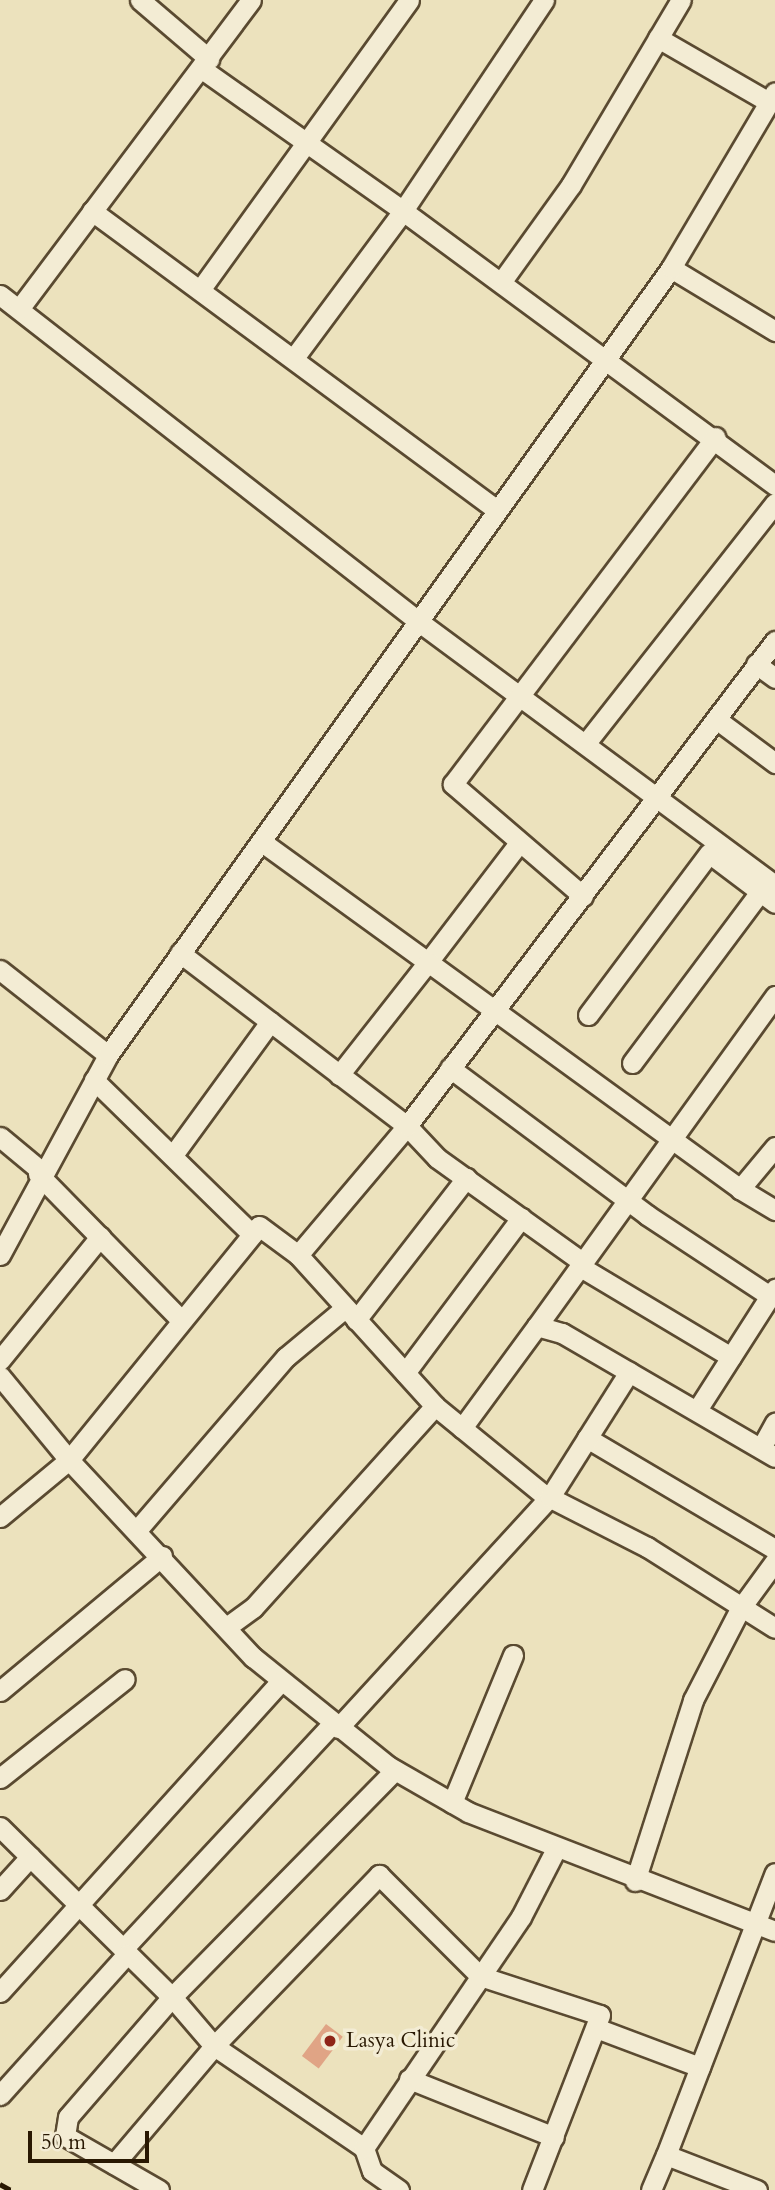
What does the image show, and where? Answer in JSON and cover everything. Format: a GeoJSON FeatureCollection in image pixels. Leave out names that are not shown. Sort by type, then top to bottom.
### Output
{"type":"FeatureCollection","features":[{"type":"Feature","properties":{"kind":"street"},"geometry":{"type":"LineString","coordinates":[[140,0],[206,64],[403,211],[608,357],[775,485]]}},
{"type":"Feature","properties":{"kind":"street"},"geometry":{"type":"LineString","coordinates":[[19,309],[206,64],[251,0]]}},
{"type":"Feature","properties":{"kind":"street"},"geometry":{"type":"LineString","coordinates":[[200,290],[409,0]]}},
{"type":"Feature","properties":{"kind":"street"},"geometry":{"type":"LineString","coordinates":[[293,359],[403,211],[544,0]]}},
{"type":"Feature","properties":{"kind":"street"},"geometry":{"type":"LineString","coordinates":[[502,281],[571,185],[681,0]]}},
{"type":"Feature","properties":{"kind":"street"},"geometry":{"type":"LineString","coordinates":[[0,1255],[39,1173],[108,1055],[422,624],[497,510],[671,268],[772,97],[658,38]]}},
{"type":"Feature","properties":{"kind":"street"},"geometry":{"type":"LineString","coordinates":[[92,211],[497,510]]}},
{"type":"Feature","properties":{"kind":"street"},"geometry":{"type":"LineString","coordinates":[[671,268],[775,331]]}},
{"type":"Feature","properties":{"kind":"street"},"geometry":{"type":"LineString","coordinates":[[0,295],[520,699],[586,743],[709,853],[770,893]]}},
{"type":"Feature","properties":{"kind":"street"},"geometry":{"type":"LineString","coordinates":[[583,896],[453,784],[520,699],[715,437]]}},
{"type":"Feature","properties":{"kind":"street"},"geometry":{"type":"LineString","coordinates":[[586,743],[775,503]]}},
{"type":"Feature","properties":{"kind":"street"},"geometry":{"type":"LineString","coordinates":[[298,1255],[407,1126],[775,641]]}},
{"type":"Feature","properties":{"kind":"street"},"geometry":{"type":"LineString","coordinates":[[756,664],[775,678]]}},
{"type":"Feature","properties":{"kind":"street"},"geometry":{"type":"LineString","coordinates":[[520,699],[531,715],[653,803],[770,893]]}},
{"type":"Feature","properties":{"kind":"street"},"geometry":{"type":"LineString","coordinates":[[716,719],[775,763]]}},
{"type":"Feature","properties":{"kind":"street"},"geometry":{"type":"LineString","coordinates":[[262,842],[740,1189],[775,1210]]}},
{"type":"Feature","properties":{"kind":"street"},"geometry":{"type":"LineString","coordinates":[[339,1075],[519,843]]}},
{"type":"Feature","properties":{"kind":"street"},"geometry":{"type":"LineString","coordinates":[[588,1015],[709,853]]}},
{"type":"Feature","properties":{"kind":"street"},"geometry":{"type":"LineString","coordinates":[[632,1063],[770,893]]}},
{"type":"Feature","properties":{"kind":"street"},"geometry":{"type":"LineString","coordinates":[[180,953],[407,1126],[466,1178],[580,1264],[731,1357]]}},
{"type":"Feature","properties":{"kind":"street"},"geometry":{"type":"LineString","coordinates":[[0,970],[108,1055]]}},
{"type":"Feature","properties":{"kind":"street"},"geometry":{"type":"LineString","coordinates":[[461,1428],[775,996]]}},
{"type":"Feature","properties":{"kind":"street"},"geometry":{"type":"LineString","coordinates":[[173,1155],[270,1022]]}},
{"type":"Feature","properties":{"kind":"street"},"geometry":{"type":"LineString","coordinates":[[450,1068],[626,1200],[773,1293],[697,1410]]}},
{"type":"Feature","properties":{"kind":"street"},"geometry":{"type":"LineString","coordinates":[[94,1080],[252,1234]]}},
{"type":"Feature","properties":{"kind":"street"},"geometry":{"type":"LineString","coordinates":[[0,1137],[39,1173],[181,1320]]}},
{"type":"Feature","properties":{"kind":"street"},"geometry":{"type":"LineString","coordinates":[[740,1189],[775,1147]]}},
{"type":"Feature","properties":{"kind":"street"},"geometry":{"type":"LineString","coordinates":[[137,1530],[286,1357],[351,1314],[466,1178]]}},
{"type":"Feature","properties":{"kind":"street"},"geometry":{"type":"LineString","coordinates":[[405,1373],[521,1218]]}},
{"type":"Feature","properties":{"kind":"street"},"geometry":{"type":"LineString","coordinates":[[0,1517],[69,1460],[259,1226],[298,1255],[435,1406],[461,1428],[550,1497],[647,1547],[740,1609],[775,1628]]}},
{"type":"Feature","properties":{"kind":"street"},"geometry":{"type":"LineString","coordinates":[[0,1360],[100,1237]]}},
{"type":"Feature","properties":{"kind":"street"},"geometry":{"type":"LineString","coordinates":[[537,1326],[562,1333],[768,1452],[775,1423]]}},
{"type":"Feature","properties":{"kind":"street"},"geometry":{"type":"LineString","coordinates":[[0,2095],[125,1951],[550,1497],[629,1372]]}},
{"type":"Feature","properties":{"kind":"street"},"geometry":{"type":"LineString","coordinates":[[0,1376],[69,1460],[281,1681],[395,1770],[452,1803],[556,1849],[635,1881],[775,1931]]}},
{"type":"Feature","properties":{"kind":"street"},"geometry":{"type":"LineString","coordinates":[[228,1626],[253,1608],[435,1406]]}},
{"type":"Feature","properties":{"kind":"street"},"geometry":{"type":"LineString","coordinates":[[587,1438],[775,1549]]}},
{"type":"Feature","properties":{"kind":"street"},"geometry":{"type":"LineString","coordinates":[[0,1691],[162,1556]]}},
{"type":"Feature","properties":{"kind":"street"},"geometry":{"type":"LineString","coordinates":[[635,1881],[693,1700],[740,1609],[775,1561]]}},
{"type":"Feature","properties":{"kind":"street"},"geometry":{"type":"LineString","coordinates":[[452,1803],[513,1655]]}},
{"type":"Feature","properties":{"kind":"street"},"geometry":{"type":"LineString","coordinates":[[0,1778],[125,1679]]}},
{"type":"Feature","properties":{"kind":"street"},"geometry":{"type":"LineString","coordinates":[[0,1992],[281,1681]]}},
{"type":"Feature","properties":{"kind":"street"},"geometry":{"type":"LineString","coordinates":[[159,2190],[65,2136],[61,2127],[172,1997],[395,1770]]}},
{"type":"Feature","properties":{"kind":"street"},"geometry":{"type":"LineString","coordinates":[[0,1827],[172,1997],[214,2046],[364,2148],[372,2171],[399,2190]]}},
{"type":"Feature","properties":{"kind":"street"},"geometry":{"type":"LineString","coordinates":[[364,2148],[521,1917],[556,1849]]}},
{"type":"Feature","properties":{"kind":"street"},"geometry":{"type":"LineString","coordinates":[[0,1890],[30,1857]]}},
{"type":"Feature","properties":{"kind":"street"},"geometry":{"type":"LineString","coordinates":[[651,2190],[775,1873]]}},
{"type":"Feature","properties":{"kind":"street"},"geometry":{"type":"LineString","coordinates":[[114,2164],[214,2046],[379,1875],[480,1976],[600,2015],[532,2190]]}},
{"type":"Feature","properties":{"kind":"street"},"geometry":{"type":"LineString","coordinates":[[596,2028],[700,2067]]}},
{"type":"Feature","properties":{"kind":"street"},"geometry":{"type":"LineString","coordinates":[[410,2079],[554,2137]]}},
{"type":"Feature","properties":{"kind":"street"},"geometry":{"type":"LineString","coordinates":[[666,2155],[757,2190]]}},
{"type":"Feature","properties":{"kind":"building"},"geometry":{"type":"Polygon","coordinates":[[[326,2024],[343,2037],[319,2069],[302,2056],[326,2024]]]}},
{"type":"Feature","properties":{"kind":"railway"},"geometry":{"type":"LineString","coordinates":[[0,2184],[11,2190]]}},
{"type":"Feature","properties":{"kind":"place","name":"Lasya Clinic"},"geometry":{"type":"Point","coordinates":[330,2041]}}]}
